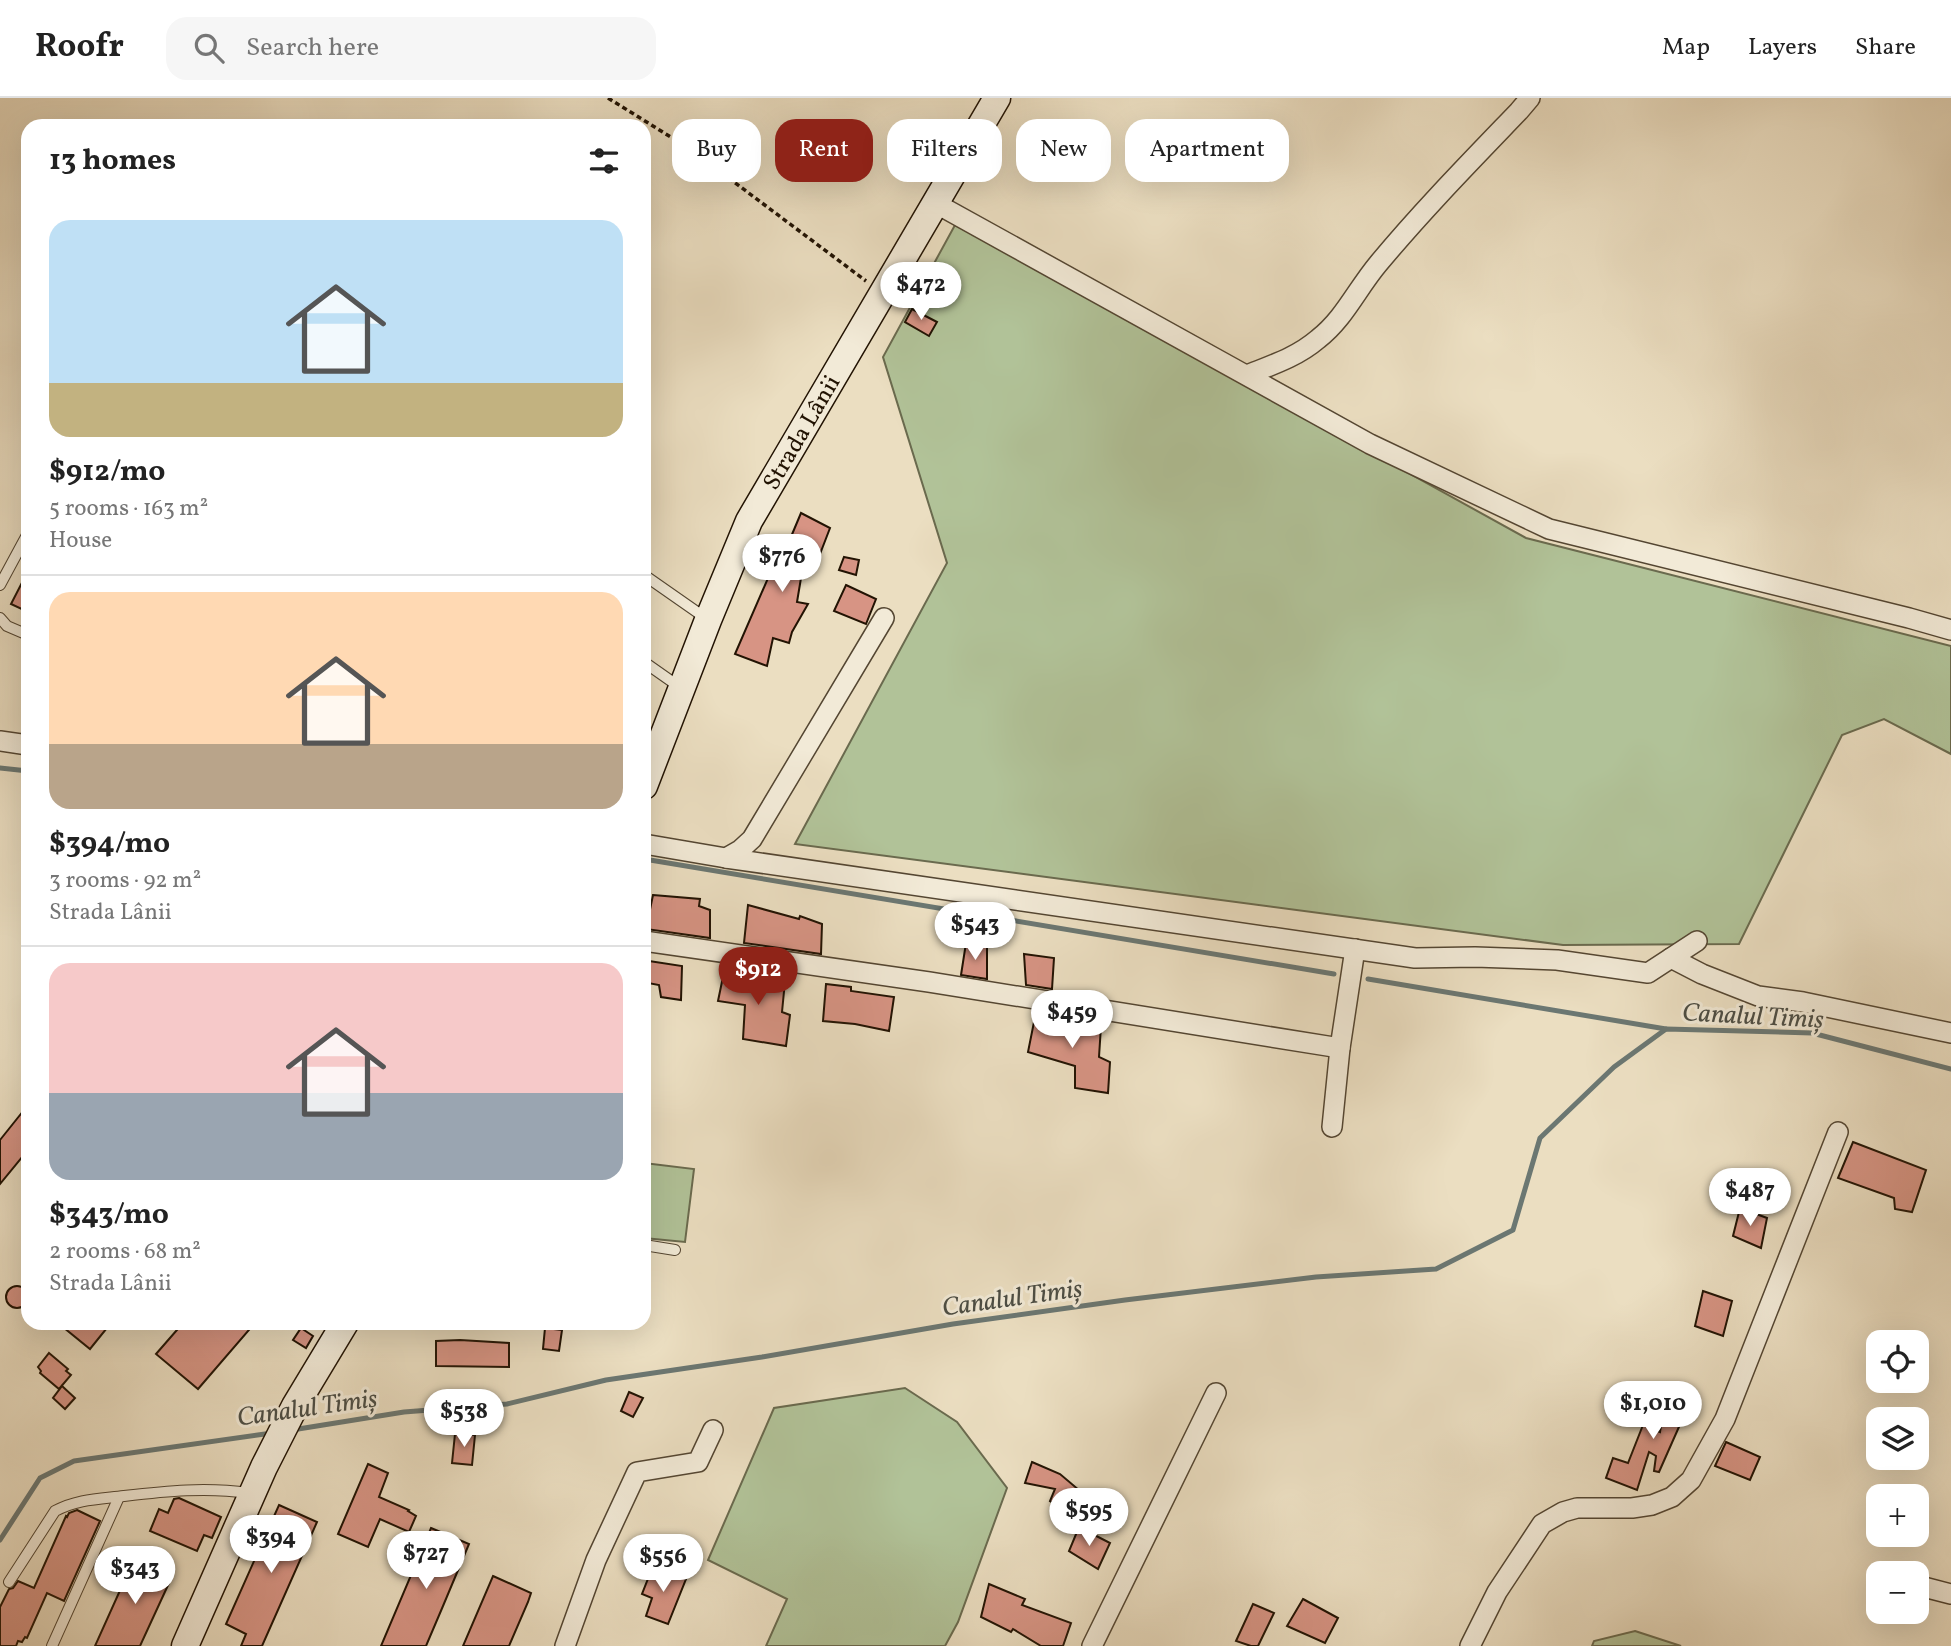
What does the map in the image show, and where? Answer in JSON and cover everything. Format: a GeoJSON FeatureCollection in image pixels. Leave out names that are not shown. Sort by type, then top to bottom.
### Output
{"type":"FeatureCollection","features":[{"type":"Feature","properties":{"kind":"main road","name":"Strada Lânii"},"geometry":{"type":"LineString","coordinates":[[651,767],[749,521],[997,98]]}},
{"type":"Feature","properties":{"kind":"main road"},"geometry":{"type":"LineString","coordinates":[[185,1646],[264,1468],[295,1406],[341,1330]]}},
{"type":"Feature","properties":{"kind":"street"},"geometry":{"type":"LineString","coordinates":[[1247,375],[1297,355],[1320,338],[1343,315],[1382,258],[1530,98]]}},
{"type":"Feature","properties":{"kind":"street"},"geometry":{"type":"LineString","coordinates":[[935,203],[1370,444],[1549,529],[1951,630]]}},
{"type":"Feature","properties":{"kind":"street"},"geometry":{"type":"LineString","coordinates":[[726,858],[752,839],[884,618]]}},
{"type":"Feature","properties":{"kind":"street"},"geometry":{"type":"LineString","coordinates":[[0,741],[21,744]]}},
{"type":"Feature","properties":{"kind":"street"},"geometry":{"type":"LineString","coordinates":[[651,845],[1415,958],[1557,960],[1648,973],[1697,942]]}},
{"type":"Feature","properties":{"kind":"street"},"geometry":{"type":"LineString","coordinates":[[651,942],[929,982],[1340,1048]]}},
{"type":"Feature","properties":{"kind":"street"},"geometry":{"type":"LineString","coordinates":[[1332,1127],[1340,1048],[1355,949]]}},
{"type":"Feature","properties":{"kind":"street"},"geometry":{"type":"LineString","coordinates":[[1671,958],[1702,974],[1758,996],[1803,1002],[1951,1033]]}},
{"type":"Feature","properties":{"kind":"street"},"geometry":{"type":"LineString","coordinates":[[1469,1646],[1497,1592],[1542,1524],[1563,1512],[1577,1508],[1632,1508],[1652,1505],[1672,1497],[1691,1480],[1725,1419],[1838,1132]]}},
{"type":"Feature","properties":{"kind":"street"},"geometry":{"type":"LineString","coordinates":[[1092,1646],[1216,1393]]}},
{"type":"Feature","properties":{"kind":"street"},"geometry":{"type":"LineString","coordinates":[[565,1646],[596,1560],[636,1472],[698,1462],[713,1430]]}},
{"type":"Feature","properties":{"kind":"street"},"geometry":{"type":"LineString","coordinates":[[1929,1588],[1951,1594]]}},
{"type":"Feature","properties":{"kind":"lane"},"geometry":{"type":"LineString","coordinates":[[0,585],[21,546]]}},
{"type":"Feature","properties":{"kind":"lane"},"geometry":{"type":"LineString","coordinates":[[651,580],[708,620]]}},
{"type":"Feature","properties":{"kind":"lane"},"geometry":{"type":"LineString","coordinates":[[0,618],[7,626],[21,632]]}},
{"type":"Feature","properties":{"kind":"lane"},"geometry":{"type":"LineString","coordinates":[[651,667],[681,688]]}},
{"type":"Feature","properties":{"kind":"lane"},"geometry":{"type":"LineString","coordinates":[[651,1246],[675,1250]]}},
{"type":"Feature","properties":{"kind":"lane"},"geometry":{"type":"LineString","coordinates":[[9,1582],[55,1511],[66,1504],[176,1489],[253,1493]]}},
{"type":"Feature","properties":{"kind":"lane"},"geometry":{"type":"LineString","coordinates":[[52,1646],[120,1497]]}},
{"type":"Feature","properties":{"kind":"path"},"geometry":{"type":"LineString","coordinates":[[608,98],[642,119]]}},
{"type":"Feature","properties":{"kind":"path"},"geometry":{"type":"LineString","coordinates":[[651,125],[690,149],[883,294]]}},
{"type":"Feature","properties":{"kind":"green space"},"geometry":{"type":"Polygon","coordinates":[[[955,225],[1000,247],[1526,538],[1951,646],[1951,754],[1884,719],[1842,735],[1739,944],[1563,945],[795,844],[947,563],[883,357],[955,225]]]}},
{"type":"Feature","properties":{"kind":"green space"},"geometry":{"type":"Polygon","coordinates":[[[651,1164],[694,1169],[685,1242],[651,1239],[651,1164]]]}},
{"type":"Feature","properties":{"kind":"green space"},"geometry":{"type":"Polygon","coordinates":[[[905,1388],[957,1422],[1007,1488],[958,1622],[945,1646],[766,1646],[787,1599],[708,1560],[774,1408],[905,1388]]]}},
{"type":"Feature","properties":{"kind":"green space"},"geometry":{"type":"Polygon","coordinates":[[[1635,1631],[1681,1646],[1592,1646],[1594,1641],[1635,1631]]]}},
{"type":"Feature","properties":{"kind":"building"},"geometry":{"type":"Polygon","coordinates":[[[912,309],[937,322],[929,336],[905,322],[912,309]]]}},
{"type":"Feature","properties":{"kind":"building"},"geometry":{"type":"Polygon","coordinates":[[[801,513],[830,528],[820,554],[806,548],[797,602],[808,604],[792,632],[789,643],[773,638],[767,666],[735,654],[775,562],[780,563],[801,513]]]}},
{"type":"Feature","properties":{"kind":"building"},"geometry":{"type":"Polygon","coordinates":[[[844,557],[859,560],[856,575],[839,570],[844,557]]]}},
{"type":"Feature","properties":{"kind":"building"},"geometry":{"type":"Polygon","coordinates":[[[21,585],[21,609],[11,604],[21,585]]]}},
{"type":"Feature","properties":{"kind":"building"},"geometry":{"type":"Polygon","coordinates":[[[846,585],[876,599],[866,624],[834,611],[846,585]]]}},
{"type":"Feature","properties":{"kind":"building"},"geometry":{"type":"Polygon","coordinates":[[[653,895],[700,899],[699,906],[710,910],[710,938],[651,930],[653,895]]]}},
{"type":"Feature","properties":{"kind":"building"},"geometry":{"type":"Polygon","coordinates":[[[748,905],[799,919],[800,916],[822,924],[821,954],[744,943],[748,905]]]}},
{"type":"Feature","properties":{"kind":"building"},"geometry":{"type":"Polygon","coordinates":[[[966,943],[987,947],[987,979],[961,975],[966,943]]]}},
{"type":"Feature","properties":{"kind":"building"},"geometry":{"type":"Polygon","coordinates":[[[1024,954],[1054,958],[1052,989],[1026,985],[1024,954]]]}},
{"type":"Feature","properties":{"kind":"building"},"geometry":{"type":"Polygon","coordinates":[[[651,961],[682,966],[681,1000],[661,997],[659,985],[651,984],[651,961]]]}},
{"type":"Feature","properties":{"kind":"building"},"geometry":{"type":"Polygon","coordinates":[[[724,972],[785,981],[782,1012],[790,1015],[786,1046],[743,1039],[745,1005],[718,1001],[724,972]]]}},
{"type":"Feature","properties":{"kind":"building"},"geometry":{"type":"Polygon","coordinates":[[[826,984],[851,987],[851,991],[894,997],[889,1031],[823,1021],[826,984]]]}},
{"type":"Feature","properties":{"kind":"building"},"geometry":{"type":"Polygon","coordinates":[[[1036,1012],[1051,1014],[1050,1019],[1054,1021],[1101,1026],[1099,1057],[1110,1062],[1108,1093],[1075,1088],[1075,1066],[1028,1052],[1036,1012]]]}},
{"type":"Feature","properties":{"kind":"building"},"geometry":{"type":"Polygon","coordinates":[[[21,1114],[21,1158],[0,1184],[0,1140],[21,1114]]]}},
{"type":"Feature","properties":{"kind":"building"},"geometry":{"type":"Polygon","coordinates":[[[1853,1142],[1926,1170],[1912,1212],[1895,1209],[1894,1198],[1838,1178],[1853,1142]]]}},
{"type":"Feature","properties":{"kind":"building"},"geometry":{"type":"Polygon","coordinates":[[[1740,1208],[1767,1218],[1761,1248],[1733,1236],[1740,1208]]]}},
{"type":"Feature","properties":{"kind":"building"},"geometry":{"type":"Polygon","coordinates":[[[13,1287],[21,1287],[21,1307],[17,1308],[7,1301],[6,1297],[13,1287]]]}},
{"type":"Feature","properties":{"kind":"building"},"geometry":{"type":"Polygon","coordinates":[[[1703,1291],[1732,1301],[1723,1336],[1695,1326],[1703,1291]]]}},
{"type":"Feature","properties":{"kind":"building"},"geometry":{"type":"Polygon","coordinates":[[[67,1330],[105,1330],[90,1349],[67,1330]]]}},
{"type":"Feature","properties":{"kind":"building"},"geometry":{"type":"Polygon","coordinates":[[[177,1330],[249,1330],[198,1389],[156,1354],[177,1330]]]}},
{"type":"Feature","properties":{"kind":"building"},"geometry":{"type":"Polygon","coordinates":[[[300,1330],[313,1336],[306,1348],[293,1340],[300,1330]]]}},
{"type":"Feature","properties":{"kind":"building"},"geometry":{"type":"Polygon","coordinates":[[[545,1330],[562,1330],[559,1351],[543,1349],[545,1330]]]}},
{"type":"Feature","properties":{"kind":"building"},"geometry":{"type":"Polygon","coordinates":[[[436,1341],[509,1343],[509,1367],[436,1366],[436,1341]]]}},
{"type":"Feature","properties":{"kind":"building"},"geometry":{"type":"Polygon","coordinates":[[[49,1353],[68,1369],[66,1371],[71,1375],[59,1389],[40,1373],[38,1367],[49,1353]]]}},
{"type":"Feature","properties":{"kind":"building"},"geometry":{"type":"Polygon","coordinates":[[[62,1386],[75,1398],[65,1409],[53,1398],[62,1386]]]}},
{"type":"Feature","properties":{"kind":"building"},"geometry":{"type":"Polygon","coordinates":[[[1667,1388],[1694,1397],[1687,1423],[1682,1420],[1659,1472],[1654,1471],[1656,1456],[1649,1452],[1637,1490],[1606,1478],[1613,1458],[1628,1463],[1643,1425],[1660,1432],[1667,1388]]]}},
{"type":"Feature","properties":{"kind":"building"},"geometry":{"type":"Polygon","coordinates":[[[629,1392],[643,1398],[633,1417],[621,1411],[629,1392]]]}},
{"type":"Feature","properties":{"kind":"building"},"geometry":{"type":"Polygon","coordinates":[[[455,1434],[475,1435],[472,1465],[452,1463],[455,1434]]]}},
{"type":"Feature","properties":{"kind":"building"},"geometry":{"type":"Polygon","coordinates":[[[1726,1442],[1760,1457],[1750,1480],[1715,1466],[1726,1442]]]}},
{"type":"Feature","properties":{"kind":"building"},"geometry":{"type":"Polygon","coordinates":[[[1032,1462],[1060,1474],[1086,1496],[1070,1493],[1062,1509],[1050,1501],[1055,1489],[1025,1483],[1032,1462]]]}},
{"type":"Feature","properties":{"kind":"building"},"geometry":{"type":"Polygon","coordinates":[[[368,1464],[388,1473],[379,1497],[409,1510],[416,1516],[409,1532],[380,1519],[368,1547],[338,1534],[368,1464]]]}},
{"type":"Feature","properties":{"kind":"building"},"geometry":{"type":"Polygon","coordinates":[[[179,1498],[221,1517],[212,1538],[204,1535],[197,1551],[150,1531],[159,1509],[168,1513],[174,1499],[179,1498]]]}},
{"type":"Feature","properties":{"kind":"building"},"geometry":{"type":"Polygon","coordinates":[[[279,1505],[317,1522],[262,1646],[241,1646],[246,1634],[226,1624],[279,1505]]]}},
{"type":"Feature","properties":{"kind":"building"},"geometry":{"type":"Polygon","coordinates":[[[77,1510],[100,1521],[64,1601],[47,1593],[27,1638],[22,1642],[18,1641],[16,1646],[0,1646],[0,1607],[9,1589],[18,1581],[34,1588],[66,1516],[77,1510]]]}},
{"type":"Feature","properties":{"kind":"building"},"geometry":{"type":"Polygon","coordinates":[[[1079,1527],[1110,1543],[1098,1569],[1069,1551],[1079,1527]]]}},
{"type":"Feature","properties":{"kind":"building"},"geometry":{"type":"Polygon","coordinates":[[[431,1528],[469,1544],[443,1606],[426,1646],[381,1646],[431,1528]]]}},
{"type":"Feature","properties":{"kind":"building"},"geometry":{"type":"Polygon","coordinates":[[[139,1558],[169,1572],[166,1581],[169,1583],[140,1646],[95,1646],[131,1566],[135,1567],[139,1558]]]}},
{"type":"Feature","properties":{"kind":"building"},"geometry":{"type":"Polygon","coordinates":[[[653,1566],[686,1579],[668,1624],[646,1616],[652,1598],[642,1594],[653,1566]]]}},
{"type":"Feature","properties":{"kind":"building"},"geometry":{"type":"Polygon","coordinates":[[[493,1576],[531,1593],[528,1602],[509,1646],[463,1646],[493,1576]]]}},
{"type":"Feature","properties":{"kind":"building"},"geometry":{"type":"Polygon","coordinates":[[[989,1584],[1025,1599],[1022,1605],[1071,1623],[1063,1646],[1041,1646],[1013,1629],[1011,1632],[981,1617],[989,1584]]]}},
{"type":"Feature","properties":{"kind":"building"},"geometry":{"type":"Polygon","coordinates":[[[1303,1599],[1338,1618],[1325,1643],[1287,1626],[1303,1599]]]}},
{"type":"Feature","properties":{"kind":"building"},"geometry":{"type":"Polygon","coordinates":[[[1253,1604],[1274,1613],[1258,1646],[1236,1641],[1253,1604]]]}},
{"type":"Feature","properties":{"kind":"waterway"},"geometry":{"type":"LineString","coordinates":[[0,768],[21,770]]}},
{"type":"Feature","properties":{"kind":"waterway"},"geometry":{"type":"LineString","coordinates":[[651,860],[1334,974]]}},
{"type":"Feature","properties":{"kind":"waterway"},"geometry":{"type":"LineString","coordinates":[[1368,979],[1666,1029]]}},
{"type":"Feature","properties":{"kind":"waterway","name":"Canalul Timiș"},"geometry":{"type":"LineString","coordinates":[[292,1430],[404,1412],[507,1404],[606,1380],[762,1357],[953,1324],[1316,1277],[1436,1269],[1513,1230],[1540,1138],[1614,1067],[1666,1029],[1812,1033],[1951,1069]]}},
{"type":"Feature","properties":{"kind":"waterway","name":"Canalul Timiș"},"geometry":{"type":"LineString","coordinates":[[0,1540],[40,1478],[74,1461],[272,1433]]}}]}
